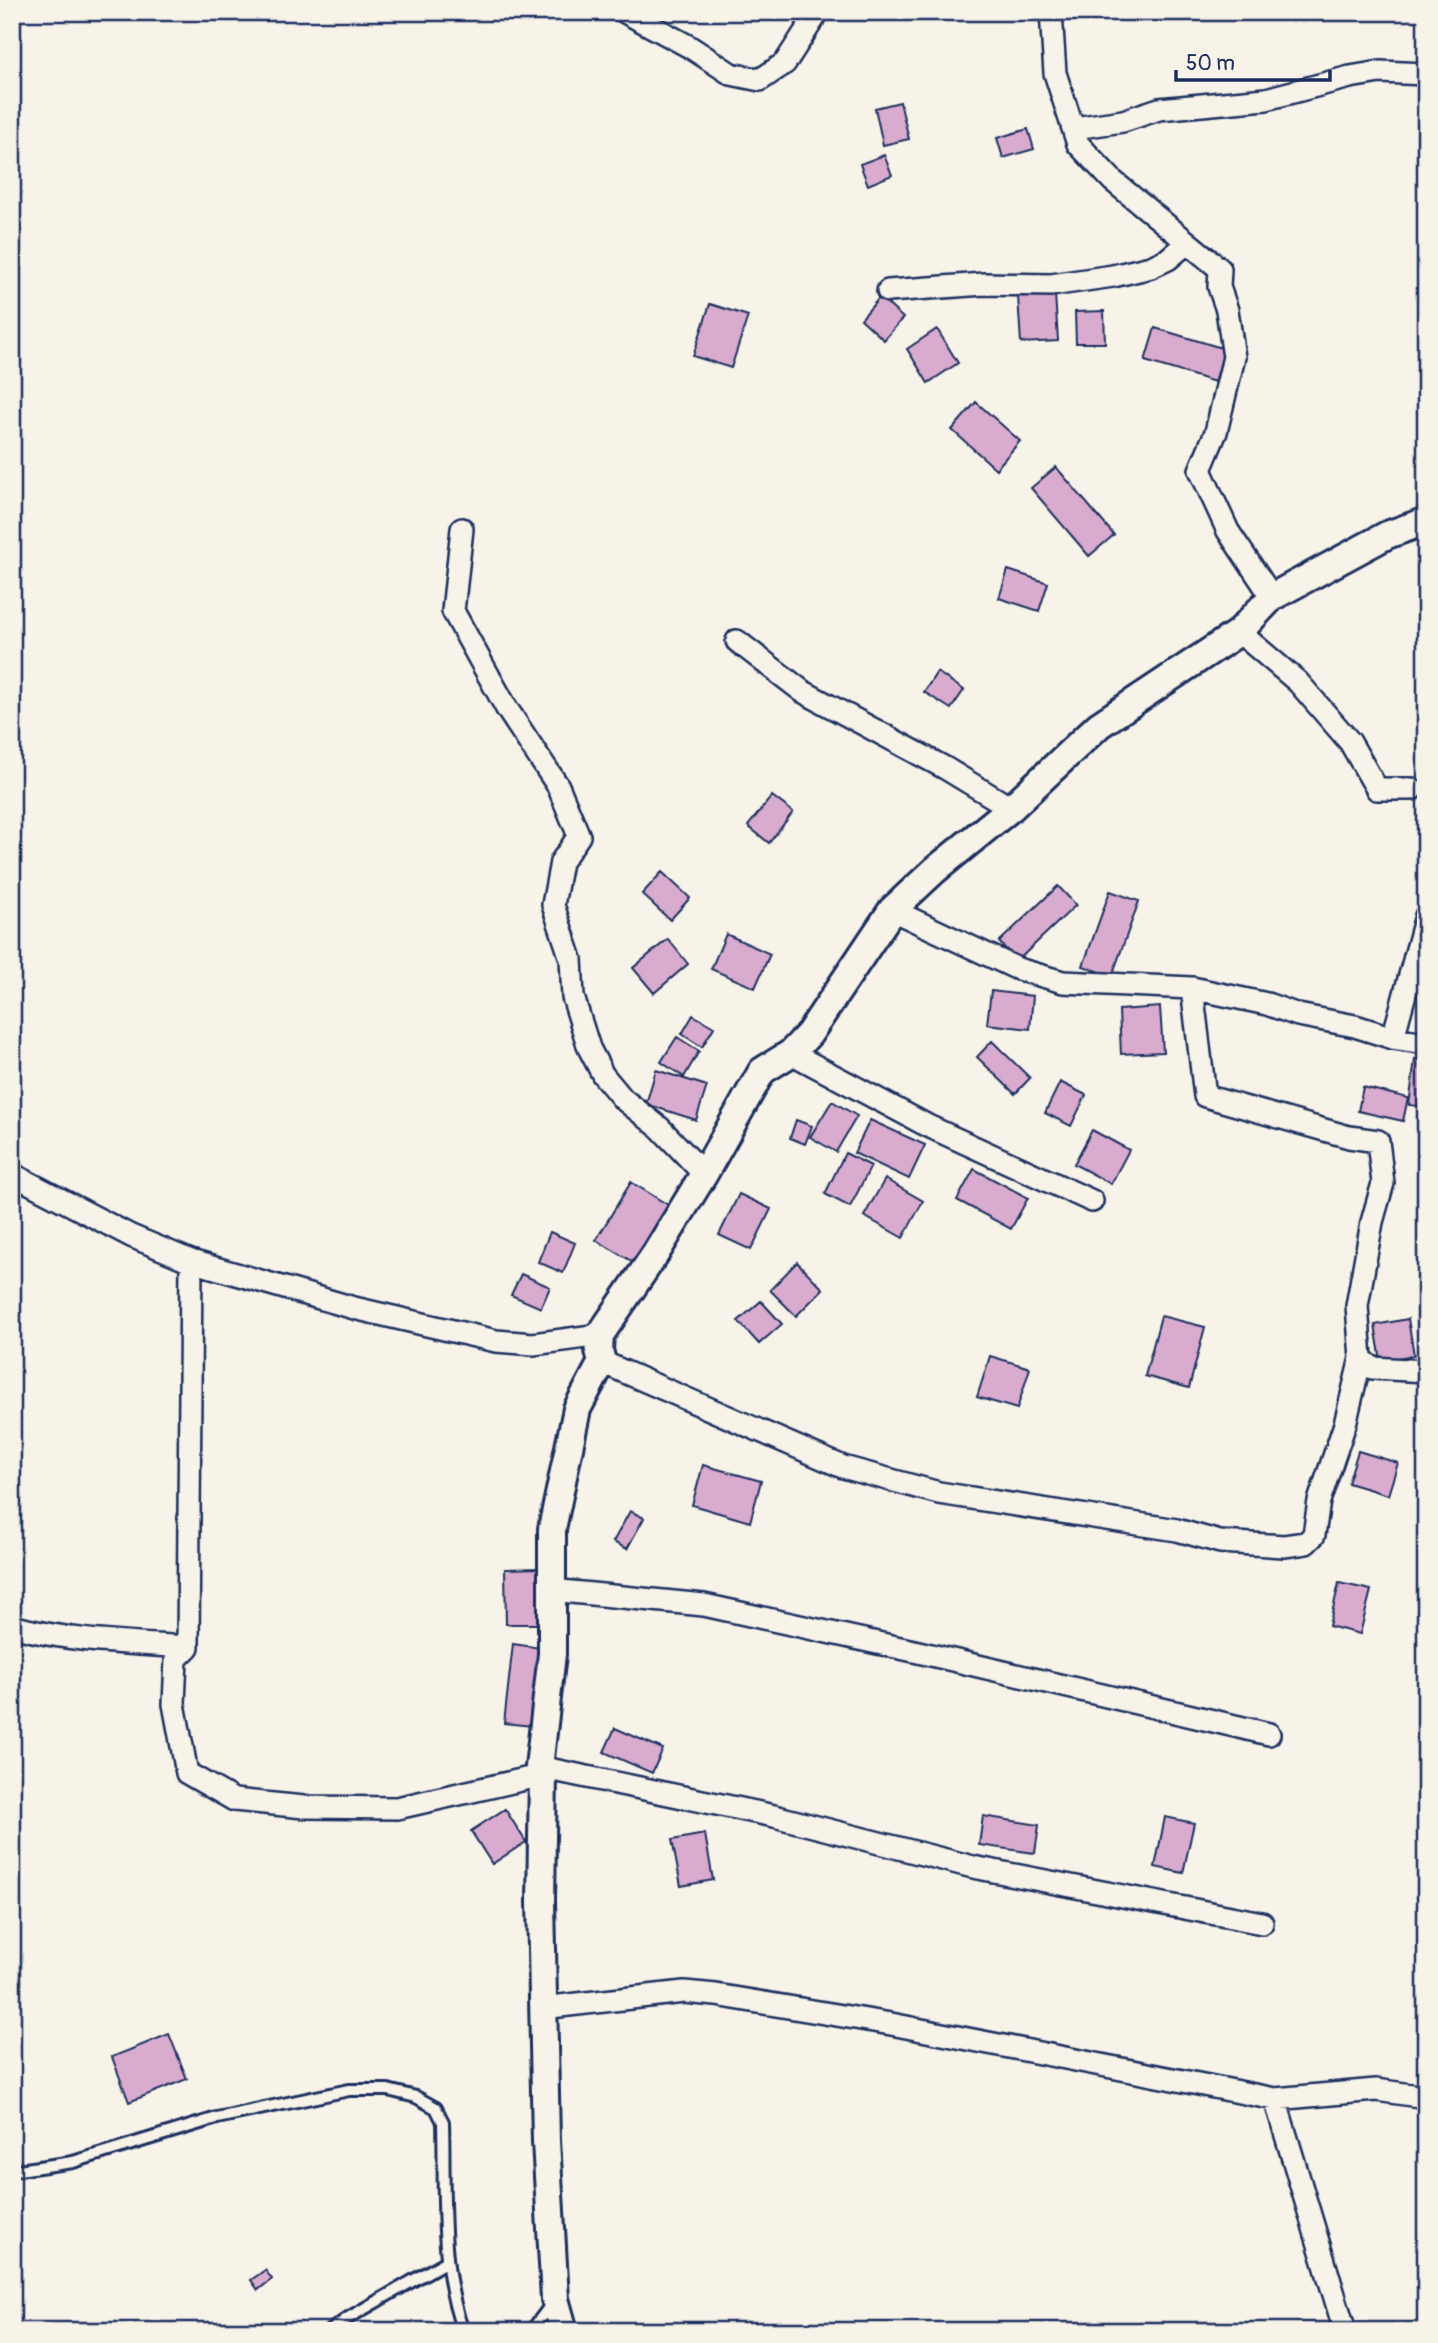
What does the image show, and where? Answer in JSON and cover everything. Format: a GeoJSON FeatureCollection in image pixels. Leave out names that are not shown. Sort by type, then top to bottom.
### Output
{"type":"FeatureCollection","features":[{"type":"Feature","properties":{"kind":"street"},"geometry":{"type":"LineString","coordinates":[[625,12],[690,47],[731,74],[760,80],[785,63],[818,12]]}},
{"type":"Feature","properties":{"kind":"street"},"geometry":{"type":"LineString","coordinates":[[1051,12],[1055,73],[1078,144],[1113,181],[1220,270],[1219,287],[1227,310],[1234,357],[1216,432],[1200,470],[1228,531],[1272,597]]}},
{"type":"Feature","properties":{"kind":"street"},"geometry":{"type":"LineString","coordinates":[[1074,128],[1123,121],[1159,109],[1266,99],[1380,72],[1426,74]]}},
{"type":"Feature","properties":{"kind":"street"},"geometry":{"type":"LineString","coordinates":[[888,291],[985,284],[1051,285],[1113,276],[1151,267],[1168,259],[1187,243]]}},
{"type":"Feature","properties":{"kind":"street"},"geometry":{"type":"LineString","coordinates":[[564,2331],[555,2299],[546,2141],[542,2008],[541,1771],[552,1654],[552,1529],[577,1409],[602,1362],[599,1350],[600,1335],[656,1253],[762,1071],[791,1053],[809,1034],[892,910],[935,870],[1011,808],[1099,724],[1239,632],[1272,597],[1387,535],[1426,521]]}},
{"type":"Feature","properties":{"kind":"street"},"geometry":{"type":"LineString","coordinates":[[462,529],[453,611],[507,709],[558,786],[579,836],[561,862],[553,905],[571,959],[573,997],[589,1048],[603,1075],[623,1099],[660,1128],[704,1174]]}},
{"type":"Feature","properties":{"kind":"street"},"geometry":{"type":"LineString","coordinates":[[1239,632],[1298,682],[1350,742],[1377,789],[1412,789]]}},
{"type":"Feature","properties":{"kind":"street"},"geometry":{"type":"LineString","coordinates":[[737,640],[802,691],[945,768],[1011,808]]}},
{"type":"Feature","properties":{"kind":"street"},"geometry":{"type":"LineString","coordinates":[[892,910],[1018,969],[1063,982],[1192,988],[1267,1004],[1298,1015],[1355,1026],[1393,1038],[1426,1043]]}},
{"type":"Feature","properties":{"kind":"street"},"geometry":{"type":"LineString","coordinates":[[1393,1038],[1426,916]]}},
{"type":"Feature","properties":{"kind":"street"},"geometry":{"type":"LineString","coordinates":[[602,1362],[843,1467],[939,1493],[1177,1530],[1220,1542],[1284,1546],[1306,1543],[1314,1535],[1319,1501],[1345,1424],[1361,1359],[1357,1306],[1371,1222],[1383,1183],[1378,1141],[1349,1137],[1205,1096],[1192,988]]}},
{"type":"Feature","properties":{"kind":"street"},"geometry":{"type":"LineString","coordinates":[[791,1053],[928,1126],[1092,1201]]}},
{"type":"Feature","properties":{"kind":"street"},"geometry":{"type":"LineString","coordinates":[[12,1174],[131,1236],[191,1261],[354,1308],[496,1341],[533,1344],[600,1335]]}},
{"type":"Feature","properties":{"kind":"street"},"geometry":{"type":"LineString","coordinates":[[191,1261],[188,1647],[176,1660],[174,1704],[187,1773],[234,1800],[303,1807],[397,1808],[541,1771],[774,1816],[973,1867],[1262,1923]]}},
{"type":"Feature","properties":{"kind":"street"},"geometry":{"type":"LineString","coordinates":[[1361,1359],[1372,1368],[1426,1371]]}},
{"type":"Feature","properties":{"kind":"street"},"geometry":{"type":"LineString","coordinates":[[551,1590],[704,1605],[1269,1734]]}},
{"type":"Feature","properties":{"kind":"street"},"geometry":{"type":"LineString","coordinates":[[12,1626],[75,1640],[188,1647]]}},
{"type":"Feature","properties":{"kind":"street"},"geometry":{"type":"LineString","coordinates":[[542,2008],[684,1992],[716,1995],[891,2024],[1275,2099],[1376,2090],[1426,2097]]}},
{"type":"Feature","properties":{"kind":"street"},"geometry":{"type":"LineString","coordinates":[[1275,2099],[1345,2331]]}},
{"type":"Feature","properties":{"kind":"lane"},"geometry":{"type":"LineString","coordinates":[[12,2171],[73,2162],[217,2118],[349,2090],[388,2090],[416,2096],[436,2108],[443,2122],[447,2261],[453,2304],[463,2331]]}},
{"type":"Feature","properties":{"kind":"lane"},"geometry":{"type":"LineString","coordinates":[[330,2331],[447,2261]]}},
{"type":"Feature","properties":{"kind":"lane"},"geometry":{"type":"LineString","coordinates":[[531,2331],[555,2299]]}},
{"type":"Feature","properties":{"kind":"building"},"geometry":{"type":"Polygon","coordinates":[[[900,102],[909,139],[883,145],[875,108],[900,102]]]}},
{"type":"Feature","properties":{"kind":"building"},"geometry":{"type":"Polygon","coordinates":[[[1028,129],[1034,149],[1003,158],[997,138],[1028,129]]]}},
{"type":"Feature","properties":{"kind":"building"},"geometry":{"type":"Polygon","coordinates":[[[884,155],[892,175],[868,185],[860,164],[884,155]]]}},
{"type":"Feature","properties":{"kind":"building"},"geometry":{"type":"Polygon","coordinates":[[[1055,294],[1058,341],[1021,343],[1018,296],[1055,294]]]}},
{"type":"Feature","properties":{"kind":"building"},"geometry":{"type":"Polygon","coordinates":[[[880,297],[903,318],[884,340],[861,319],[880,297]]]}},
{"type":"Feature","properties":{"kind":"building"},"geometry":{"type":"Polygon","coordinates":[[[710,304],[748,316],[731,368],[693,356],[710,304]]]}},
{"type":"Feature","properties":{"kind":"building"},"geometry":{"type":"Polygon","coordinates":[[[1104,311],[1105,343],[1076,343],[1075,312],[1104,311]]]}},
{"type":"Feature","properties":{"kind":"building"},"geometry":{"type":"Polygon","coordinates":[[[1155,328],[1225,349],[1215,382],[1145,361],[1155,328]]]}},
{"type":"Feature","properties":{"kind":"building"},"geometry":{"type":"Polygon","coordinates":[[[937,329],[958,363],[928,383],[907,349],[937,329]]]}},
{"type":"Feature","properties":{"kind":"building"},"geometry":{"type":"Polygon","coordinates":[[[976,402],[1020,441],[996,469],[952,430],[976,402]]]}},
{"type":"Feature","properties":{"kind":"building"},"geometry":{"type":"Polygon","coordinates":[[[1056,467],[1114,535],[1089,556],[1031,488],[1056,467]]]}},
{"type":"Feature","properties":{"kind":"building"},"geometry":{"type":"Polygon","coordinates":[[[1008,570],[1048,583],[1039,611],[999,598],[1008,570]]]}},
{"type":"Feature","properties":{"kind":"building"},"geometry":{"type":"Polygon","coordinates":[[[937,672],[964,690],[951,709],[924,692],[937,672]]]}},
{"type":"Feature","properties":{"kind":"building"},"geometry":{"type":"Polygon","coordinates":[[[772,796],[793,812],[769,843],[748,826],[772,796]]]}},
{"type":"Feature","properties":{"kind":"building"},"geometry":{"type":"Polygon","coordinates":[[[662,872],[690,898],[670,920],[642,894],[662,872]]]}},
{"type":"Feature","properties":{"kind":"building"},"geometry":{"type":"Polygon","coordinates":[[[1058,886],[1076,905],[1017,961],[999,942],[1058,886]]]}},
{"type":"Feature","properties":{"kind":"building"},"geometry":{"type":"Polygon","coordinates":[[[1110,891],[1139,901],[1112,976],[1083,966],[1110,891]]]}},
{"type":"Feature","properties":{"kind":"building"},"geometry":{"type":"Polygon","coordinates":[[[726,934],[770,954],[755,988],[711,969],[726,934]]]}},
{"type":"Feature","properties":{"kind":"building"},"geometry":{"type":"Polygon","coordinates":[[[668,939],[688,964],[654,993],[633,968],[668,939]]]}},
{"type":"Feature","properties":{"kind":"building"},"geometry":{"type":"Polygon","coordinates":[[[991,991],[1033,996],[1030,1029],[987,1024],[991,991]]]}},
{"type":"Feature","properties":{"kind":"building"},"geometry":{"type":"Polygon","coordinates":[[[1160,1007],[1163,1052],[1121,1054],[1119,1010],[1160,1007]]]}},
{"type":"Feature","properties":{"kind":"building"},"geometry":{"type":"Polygon","coordinates":[[[693,1015],[714,1027],[702,1047],[682,1034],[693,1015]]]}},
{"type":"Feature","properties":{"kind":"building"},"geometry":{"type":"Polygon","coordinates":[[[677,1037],[699,1051],[684,1077],[661,1062],[677,1037]]]}},
{"type":"Feature","properties":{"kind":"building"},"geometry":{"type":"Polygon","coordinates":[[[992,1041],[1030,1078],[1015,1094],[977,1057],[992,1041]]]}},
{"type":"Feature","properties":{"kind":"building"},"geometry":{"type":"Polygon","coordinates":[[[1415,1059],[1426,1061],[1426,1107],[1409,1105],[1415,1059]]]}},
{"type":"Feature","properties":{"kind":"building"},"geometry":{"type":"Polygon","coordinates":[[[656,1070],[707,1086],[696,1120],[646,1104],[656,1070]]]}},
{"type":"Feature","properties":{"kind":"building"},"geometry":{"type":"Polygon","coordinates":[[[1060,1082],[1086,1095],[1071,1126],[1045,1113],[1060,1082]]]}},
{"type":"Feature","properties":{"kind":"building"},"geometry":{"type":"Polygon","coordinates":[[[1363,1087],[1408,1098],[1403,1121],[1358,1111],[1363,1087]]]}},
{"type":"Feature","properties":{"kind":"building"},"geometry":{"type":"Polygon","coordinates":[[[832,1101],[857,1116],[836,1152],[810,1137],[832,1101]]]}},
{"type":"Feature","properties":{"kind":"building"},"geometry":{"type":"Polygon","coordinates":[[[796,1120],[812,1126],[805,1144],[790,1138],[796,1120]]]}},
{"type":"Feature","properties":{"kind":"building"},"geometry":{"type":"Polygon","coordinates":[[[870,1120],[925,1145],[909,1179],[854,1153],[870,1120]]]}},
{"type":"Feature","properties":{"kind":"building"},"geometry":{"type":"Polygon","coordinates":[[[1092,1130],[1129,1150],[1111,1184],[1074,1164],[1092,1130]]]}},
{"type":"Feature","properties":{"kind":"building"},"geometry":{"type":"Polygon","coordinates":[[[845,1153],[871,1166],[850,1207],[825,1194],[845,1153]]]}},
{"type":"Feature","properties":{"kind":"building"},"geometry":{"type":"Polygon","coordinates":[[[974,1169],[1028,1198],[1011,1229],[957,1200],[974,1169]]]}},
{"type":"Feature","properties":{"kind":"building"},"geometry":{"type":"Polygon","coordinates":[[[885,1179],[923,1201],[903,1238],[864,1216],[885,1179]]]}},
{"type":"Feature","properties":{"kind":"building"},"geometry":{"type":"Polygon","coordinates":[[[631,1182],[668,1205],[633,1262],[596,1240],[631,1182]]]}},
{"type":"Feature","properties":{"kind":"building"},"geometry":{"type":"Polygon","coordinates":[[[739,1194],[771,1209],[751,1250],[719,1235],[739,1194]]]}},
{"type":"Feature","properties":{"kind":"building"},"geometry":{"type":"Polygon","coordinates":[[[550,1232],[575,1243],[563,1273],[538,1262],[550,1232]]]}},
{"type":"Feature","properties":{"kind":"building"},"geometry":{"type":"Polygon","coordinates":[[[797,1262],[823,1289],[796,1316],[770,1290],[797,1262]]]}},
{"type":"Feature","properties":{"kind":"building"},"geometry":{"type":"Polygon","coordinates":[[[521,1274],[550,1287],[541,1308],[511,1295],[521,1274]]]}},
{"type":"Feature","properties":{"kind":"building"},"geometry":{"type":"Polygon","coordinates":[[[761,1301],[782,1324],[759,1344],[738,1321],[761,1301]]]}},
{"type":"Feature","properties":{"kind":"building"},"geometry":{"type":"Polygon","coordinates":[[[1161,1316],[1205,1327],[1189,1388],[1145,1376],[1161,1316]]]}},
{"type":"Feature","properties":{"kind":"building"},"geometry":{"type":"Polygon","coordinates":[[[1408,1319],[1414,1355],[1381,1361],[1375,1325],[1408,1319]]]}},
{"type":"Feature","properties":{"kind":"building"},"geometry":{"type":"Polygon","coordinates":[[[990,1356],[1030,1368],[1017,1409],[977,1397],[990,1356]]]}},
{"type":"Feature","properties":{"kind":"building"},"geometry":{"type":"Polygon","coordinates":[[[1358,1451],[1398,1463],[1388,1495],[1348,1483],[1358,1451]]]}},
{"type":"Feature","properties":{"kind":"building"},"geometry":{"type":"Polygon","coordinates":[[[703,1465],[761,1481],[750,1522],[692,1505],[703,1465]]]}},
{"type":"Feature","properties":{"kind":"building"},"geometry":{"type":"Polygon","coordinates":[[[630,1511],[644,1518],[627,1549],[613,1542],[630,1511]]]}},
{"type":"Feature","properties":{"kind":"building"},"geometry":{"type":"Polygon","coordinates":[[[540,1568],[540,1624],[506,1624],[505,1569],[540,1568]]]}},
{"type":"Feature","properties":{"kind":"building"},"geometry":{"type":"Polygon","coordinates":[[[1339,1583],[1371,1590],[1360,1634],[1329,1626],[1339,1583]]]}},
{"type":"Feature","properties":{"kind":"building"},"geometry":{"type":"Polygon","coordinates":[[[513,1644],[541,1648],[532,1726],[504,1723],[513,1644]]]}},
{"type":"Feature","properties":{"kind":"building"},"geometry":{"type":"Polygon","coordinates":[[[615,1728],[663,1749],[652,1773],[604,1752],[615,1728]]]}},
{"type":"Feature","properties":{"kind":"building"},"geometry":{"type":"Polygon","coordinates":[[[505,1809],[526,1842],[492,1864],[471,1831],[505,1809]]]}},
{"type":"Feature","properties":{"kind":"building"},"geometry":{"type":"Polygon","coordinates":[[[983,1816],[1039,1825],[1035,1853],[979,1845],[983,1816]]]}},
{"type":"Feature","properties":{"kind":"building"},"geometry":{"type":"Polygon","coordinates":[[[1165,1817],[1194,1823],[1183,1873],[1155,1867],[1165,1817]]]}},
{"type":"Feature","properties":{"kind":"building"},"geometry":{"type":"Polygon","coordinates":[[[705,1834],[713,1880],[681,1886],[672,1840],[705,1834]]]}},
{"type":"Feature","properties":{"kind":"building"},"geometry":{"type":"Polygon","coordinates":[[[169,2034],[187,2079],[129,2102],[112,2057],[169,2034]]]}},
{"type":"Feature","properties":{"kind":"building"},"geometry":{"type":"Polygon","coordinates":[[[265,2270],[272,2279],[258,2290],[251,2280],[265,2270]]]}}]}
